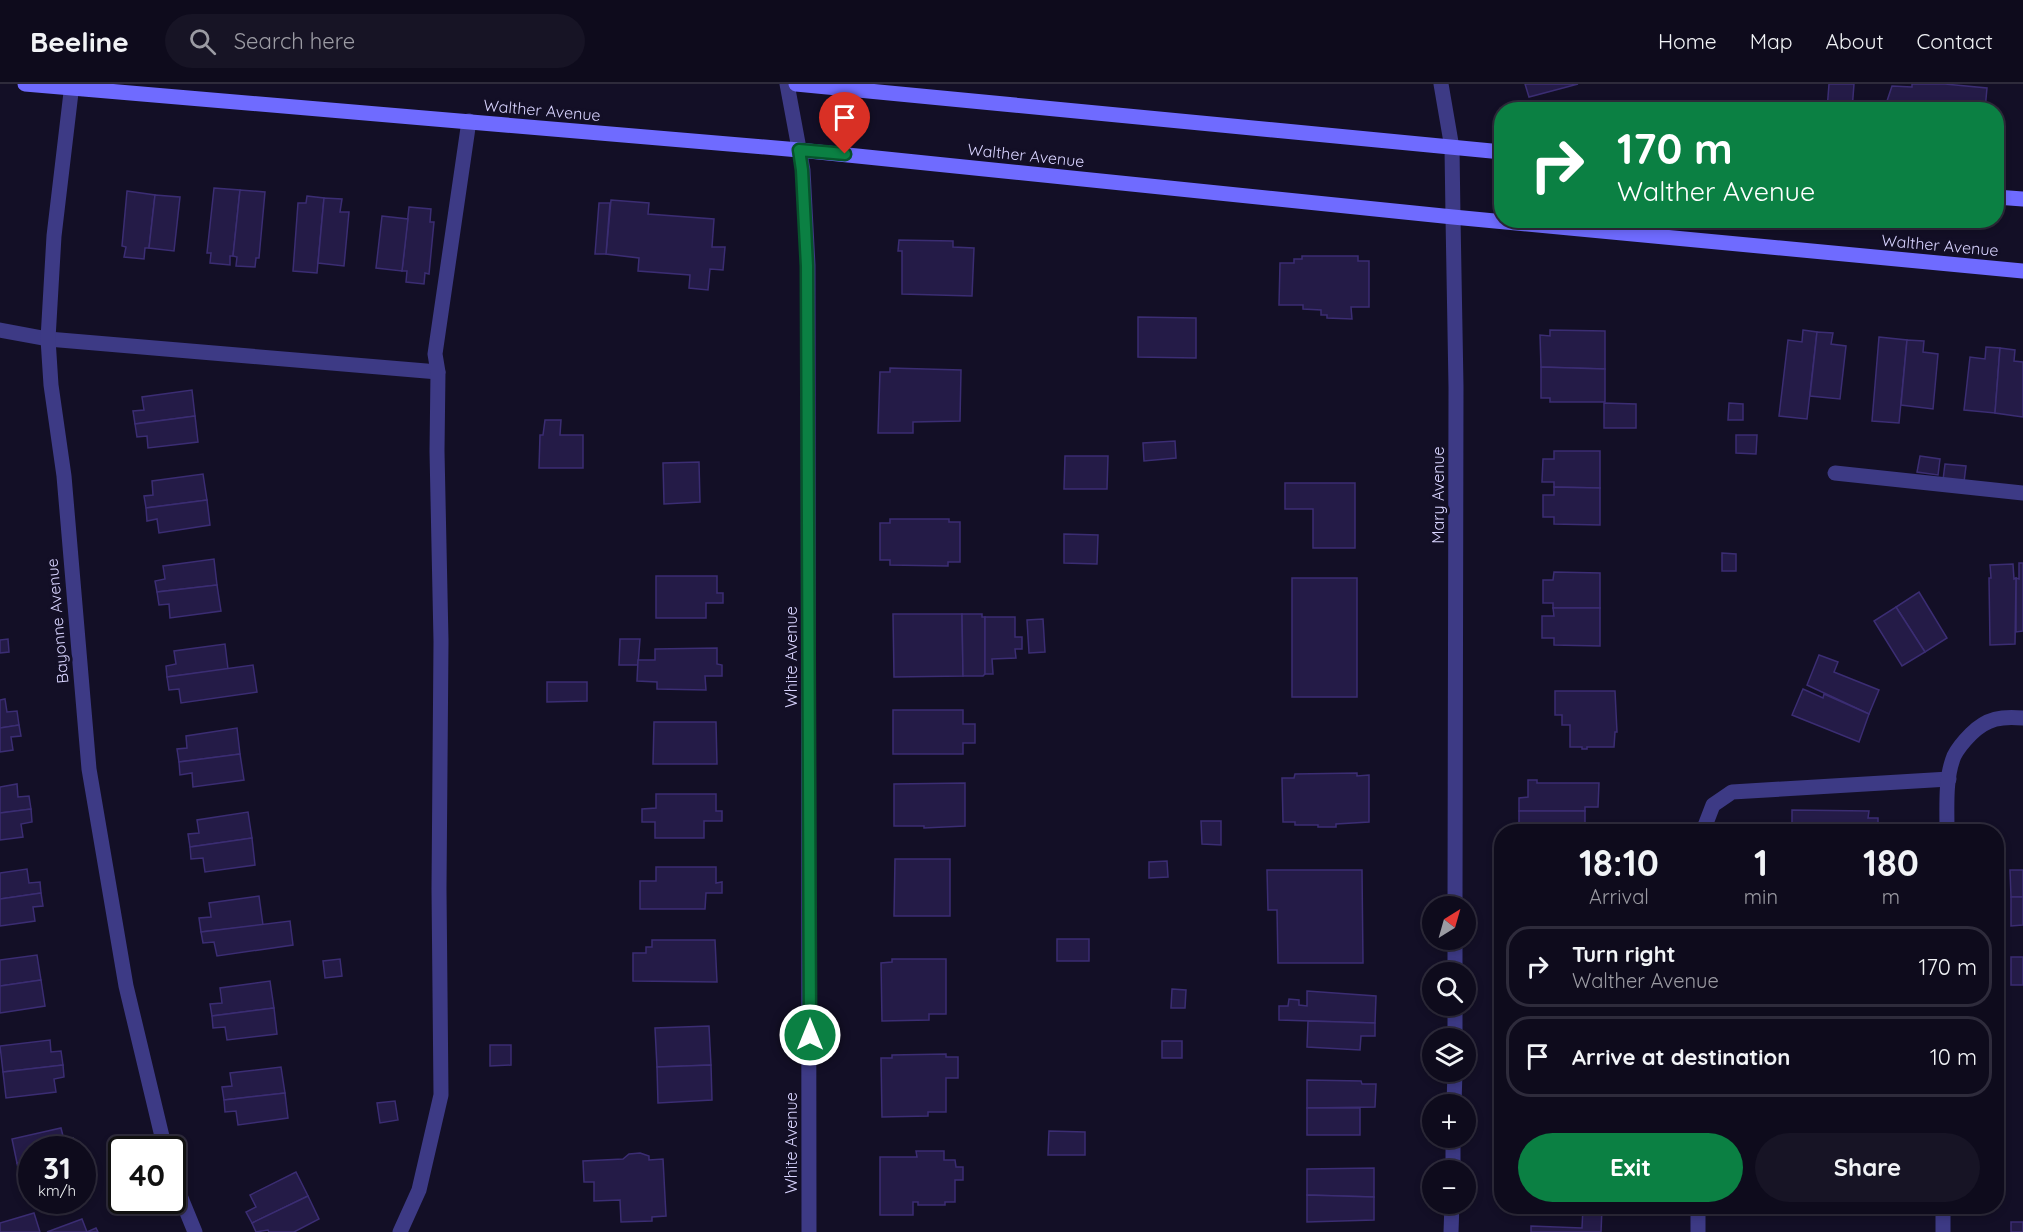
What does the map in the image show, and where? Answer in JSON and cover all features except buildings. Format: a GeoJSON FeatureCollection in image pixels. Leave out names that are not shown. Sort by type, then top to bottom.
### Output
{"type":"FeatureCollection","features":[{"type":"Feature","properties":{"kind":"main road","name":"Walther Avenue"},"geometry":{"type":"LineString","coordinates":[[26,84],[72,86],[799,150],[1494,221]]}},
{"type":"Feature","properties":{"kind":"main road"},"geometry":{"type":"LineString","coordinates":[[796,84],[1494,152]]}},
{"type":"Feature","properties":{"kind":"main road"},"geometry":{"type":"LineString","coordinates":[[2004,197],[2023,199]]}},
{"type":"Feature","properties":{"kind":"main road","name":"Walther Avenue"},"geometry":{"type":"LineString","coordinates":[[1570,228],[2023,271]]}},
{"type":"Feature","properties":{"kind":"street","name":"White Avenue"},"geometry":{"type":"LineString","coordinates":[[787,84],[802,170],[807,266],[809,1232]]}},
{"type":"Feature","properties":{"kind":"street","name":"Mary Avenue"},"geometry":{"type":"LineString","coordinates":[[1441,84],[1452,148],[1454,217],[1455,896]]}},
{"type":"Feature","properties":{"kind":"street","name":"Bayonne Avenue"},"geometry":{"type":"LineString","coordinates":[[72,86],[54,236],[48,339],[51,385],[64,476],[89,769],[126,986],[162,1136]]}},
{"type":"Feature","properties":{"kind":"street"},"geometry":{"type":"LineString","coordinates":[[400,1232],[419,1190],[441,1095],[439,889],[441,641],[437,451],[438,372],[435,354],[469,122]]}},
{"type":"Feature","properties":{"kind":"street"},"geometry":{"type":"LineString","coordinates":[[0,330],[48,339],[438,372]]}},
{"type":"Feature","properties":{"kind":"street"},"geometry":{"type":"LineString","coordinates":[[1835,473],[2023,493]]}},
{"type":"Feature","properties":{"kind":"street"},"geometry":{"type":"LineString","coordinates":[[1947,824],[1949,779],[1954,756],[1964,741],[1981,724],[1997,717],[2023,718]]}},
{"type":"Feature","properties":{"kind":"street"},"geometry":{"type":"LineString","coordinates":[[1706,824],[1713,805],[1732,792],[1949,779]]}},
{"type":"Feature","properties":{"kind":"street"},"geometry":{"type":"LineString","coordinates":[[186,1210],[195,1232]]}},
{"type":"Feature","properties":{"kind":"street"},"geometry":{"type":"LineString","coordinates":[[1451,1232],[1452,1214]]}},
{"type":"Feature","properties":{"kind":"street"},"geometry":{"type":"LineString","coordinates":[[1698,1214],[1698,1232]]}},
{"type":"Feature","properties":{"kind":"street"},"geometry":{"type":"LineString","coordinates":[[1943,1214],[1943,1232]]}},
{"type":"Feature","properties":{"kind":"route"},"geometry":{"type":"LineString","coordinates":[[810,1035],[807,266],[799,150],[845,154]]}}]}
